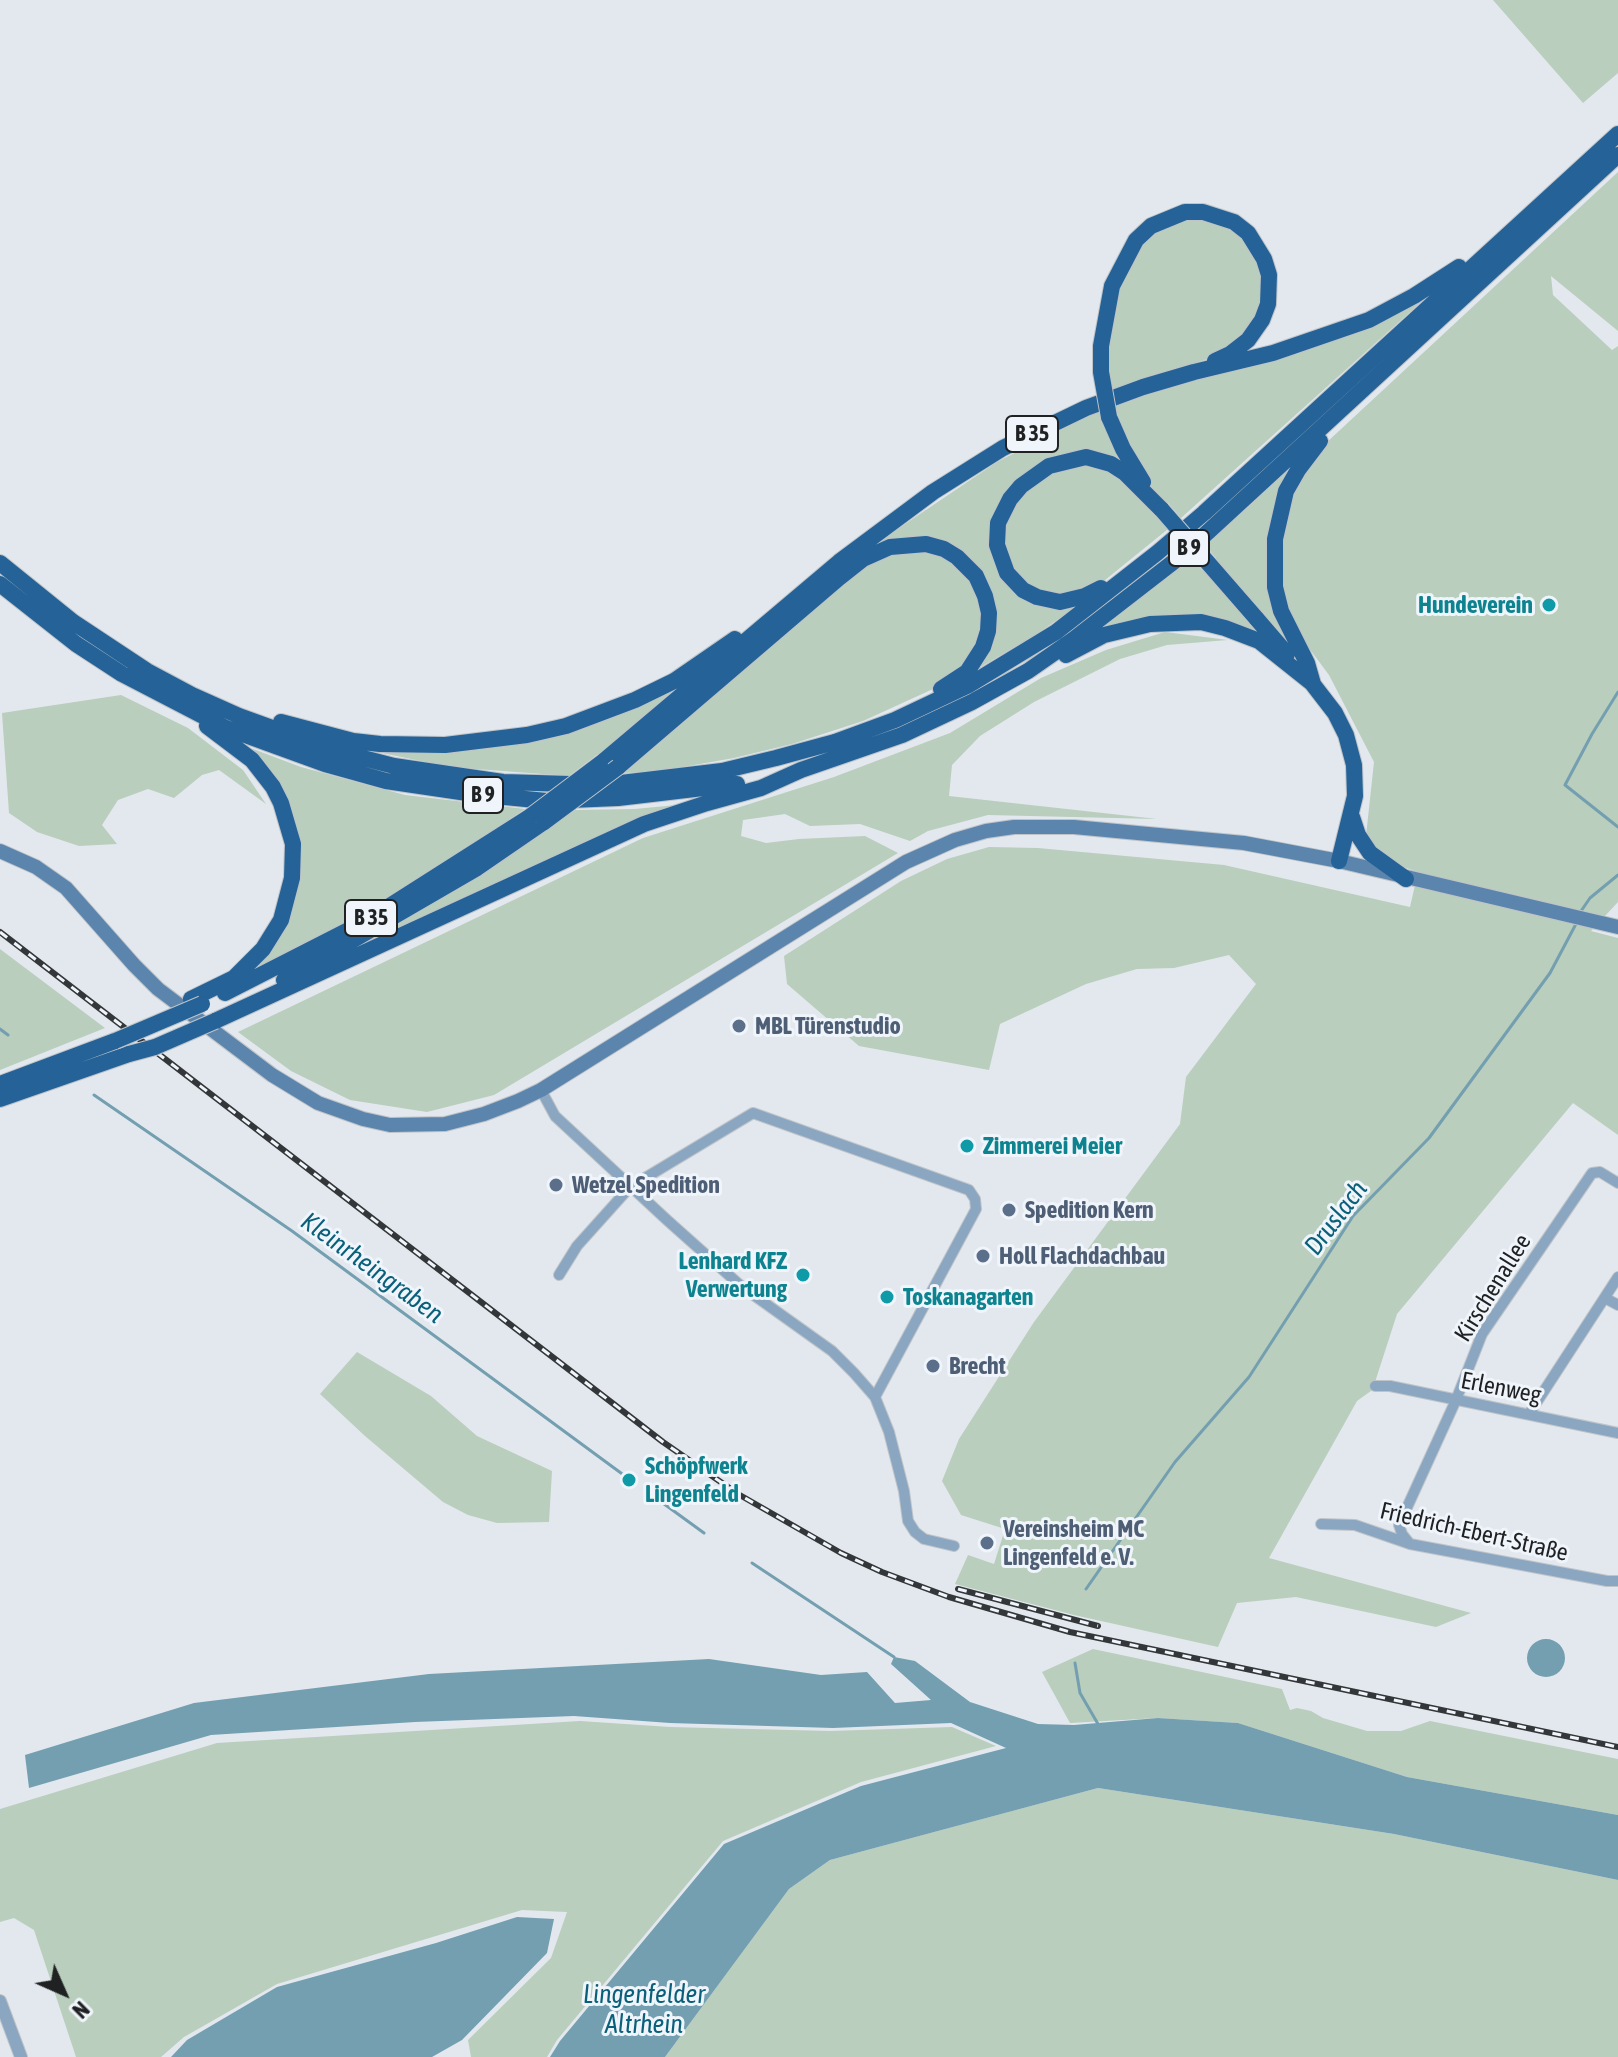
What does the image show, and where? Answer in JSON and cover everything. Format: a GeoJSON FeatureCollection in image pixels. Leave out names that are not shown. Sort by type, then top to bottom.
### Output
{"type":"FeatureCollection","features":[{"type":"Feature","properties":{"kind":"highway","name":"B 9"},"geometry":{"type":"LineString","coordinates":[[0,563],[73,622],[147,671],[239,716],[336,751],[394,766],[503,782],[558,785],[656,780],[722,771],[835,742],[895,720],[969,685],[1056,632],[1157,553],[1618,134]]}},
{"type":"Feature","properties":{"kind":"highway","name":"B 9"},"geometry":{"type":"LineString","coordinates":[[0,584],[76,644],[177,704],[226,728],[325,764],[386,781],[546,801],[618,798],[717,788],[801,770],[938,720],[1028,671],[1149,583],[1618,155]]}},
{"type":"Feature","properties":{"kind":"highway"},"geometry":{"type":"LineString","coordinates":[[1194,372],[1328,336],[1394,308],[1473,256],[1569,178]]}},
{"type":"Feature","properties":{"kind":"highway"},"geometry":{"type":"LineString","coordinates":[[1162,510],[1123,449],[1109,417],[1101,372],[1101,346],[1112,286],[1136,240],[1151,226],[1185,212],[1203,212],[1234,222],[1248,233],[1264,259],[1269,275],[1268,304],[1262,320],[1248,340],[1230,354],[1194,372]]}},
{"type":"Feature","properties":{"kind":"highway","name":"B 35"},"geometry":{"type":"LineString","coordinates":[[0,1084],[147,1028],[205,1010],[366,921],[538,819],[839,562],[933,492],[1003,448],[1086,408],[1194,372]]}},
{"type":"Feature","properties":{"kind":"highway"},"geometry":{"type":"LineString","coordinates":[[1313,684],[1307,663],[1281,611],[1275,587],[1275,539],[1286,491],[1339,412]]}},
{"type":"Feature","properties":{"kind":"highway"},"geometry":{"type":"LineString","coordinates":[[1157,553],[1132,564],[1103,587],[1085,596],[1060,602],[1023,590],[1007,573],[997,545],[998,523],[1010,499],[1021,486],[1049,466],[1086,457],[1111,464],[1125,473],[1162,510],[1335,713],[1349,745],[1355,778],[1352,815],[1339,861]]}},
{"type":"Feature","properties":{"kind":"highway"},"geometry":{"type":"LineString","coordinates":[[538,819],[618,767],[863,559],[890,547],[926,544],[957,557],[976,576],[989,613],[988,631],[983,647],[967,672],[895,720]]}},
{"type":"Feature","properties":{"kind":"highway"},"geometry":{"type":"LineString","coordinates":[[239,716],[258,715],[353,741],[380,744],[445,745],[527,735],[566,726],[635,700],[674,681],[784,608]]}},
{"type":"Feature","properties":{"kind":"highway"},"geometry":{"type":"LineString","coordinates":[[1028,671],[1056,661],[1104,635],[1150,624],[1201,622],[1259,641],[1313,684]]}},
{"type":"Feature","properties":{"kind":"highway"},"geometry":{"type":"LineString","coordinates":[[177,704],[252,760],[281,803],[293,844],[292,878],[281,920],[263,949],[205,1010]]}},
{"type":"Feature","properties":{"kind":"highway"},"geometry":{"type":"LineString","coordinates":[[0,1099],[129,1054],[205,1010],[644,824],[761,788],[801,770]]}},
{"type":"Feature","properties":{"kind":"highway"},"geometry":{"type":"LineString","coordinates":[[1352,815],[1358,835],[1370,853],[1406,879]]}},
{"type":"Feature","properties":{"kind":"main road"},"geometry":{"type":"LineString","coordinates":[[0,851],[36,867],[60,883],[158,989],[272,1075],[318,1103],[390,1125],[445,1124],[484,1114],[541,1090],[906,862],[965,837],[1014,827],[1074,827],[1244,843],[1339,861],[1618,927]]}},
{"type":"Feature","properties":{"kind":"street"},"geometry":{"type":"LineString","coordinates":[[541,1090],[555,1116],[630,1187],[756,1298],[832,1351],[875,1397],[889,1432],[908,1521],[924,1539],[954,1546]]}},
{"type":"Feature","properties":{"kind":"street"},"geometry":{"type":"LineString","coordinates":[[559,1275],[577,1246],[630,1187],[753,1113],[969,1190],[975,1199],[976,1209],[875,1397]]}},
{"type":"Feature","properties":{"kind":"street","name":"Kirschenallee"},"geometry":{"type":"LineString","coordinates":[[1410,1544],[1399,1525],[1456,1400],[1482,1334],[1592,1173],[1600,1172],[1618,1183]]}},
{"type":"Feature","properties":{"kind":"street"},"geometry":{"type":"LineString","coordinates":[[1529,1414],[1618,1277]]}},
{"type":"Feature","properties":{"kind":"street"},"geometry":{"type":"LineString","coordinates":[[1605,1298],[1618,1305]]}},
{"type":"Feature","properties":{"kind":"street","name":"Erlenweg"},"geometry":{"type":"LineString","coordinates":[[1375,1386],[1390,1386],[1618,1433]]}},
{"type":"Feature","properties":{"kind":"street","name":"Friedrich-Ebert-Straße"},"geometry":{"type":"LineString","coordinates":[[1321,1524],[1355,1525],[1410,1544],[1618,1581]]}},
{"type":"Feature","properties":{"kind":"street"},"geometry":{"type":"LineString","coordinates":[[0,2001],[21,2057]]}},
{"type":"Feature","properties":{"kind":"green space"},"geometry":{"type":"Polygon","coordinates":[[[1493,0],[1618,0],[1618,73],[1583,103],[1493,0]]]}},
{"type":"Feature","properties":{"kind":"green space"},"geometry":{"type":"Polygon","coordinates":[[[1618,172],[1618,331],[1551,276],[1553,295],[1612,350],[1618,346],[1618,902],[1591,931],[1618,938],[1618,1135],[1573,1103],[1397,1314],[1375,1388],[1357,1401],[1269,1558],[1471,1613],[1436,1627],[1296,1597],[1237,1603],[1218,1647],[1074,1615],[955,1584],[968,1555],[994,1564],[1005,1529],[961,1515],[942,1481],[959,1439],[1034,1322],[1180,1124],[1186,1077],[1256,984],[1229,955],[1174,968],[1137,969],[1086,984],[1000,1024],[989,1070],[859,1046],[787,984],[784,956],[901,881],[947,859],[989,847],[1038,848],[1224,865],[1410,907],[1418,872],[1395,864],[1374,850],[1366,836],[1374,762],[1329,675],[1297,632],[1282,592],[1282,529],[1294,487],[1312,456],[1618,172]]]}},
{"type":"Feature","properties":{"kind":"green space"},"geometry":{"type":"Polygon","coordinates":[[[1192,216],[1232,227],[1258,256],[1264,295],[1252,328],[1220,355],[1112,390],[1105,356],[1114,292],[1148,233],[1192,216]]]}},
{"type":"Feature","properties":{"kind":"green space"},"geometry":{"type":"Polygon","coordinates":[[[1429,295],[1181,518],[1168,503],[1165,505],[1137,469],[1116,410],[1103,413],[1125,462],[1073,454],[1001,504],[1005,578],[1077,603],[1076,607],[972,672],[994,620],[951,548],[871,547],[997,462],[1091,414],[1429,295]]]}},
{"type":"Feature","properties":{"kind":"green space"},"geometry":{"type":"Polygon","coordinates":[[[1075,463],[1114,470],[1168,529],[1099,585],[1076,596],[1036,593],[1006,564],[1003,521],[1032,482],[1075,463]]]}},
{"type":"Feature","properties":{"kind":"green space"},"geometry":{"type":"Polygon","coordinates":[[[1292,465],[1270,535],[1297,655],[1214,561],[1216,558],[1205,545],[1292,465]]]}},
{"type":"Feature","properties":{"kind":"green space"},"geometry":{"type":"Polygon","coordinates":[[[915,547],[952,559],[976,586],[984,622],[972,659],[944,684],[863,721],[792,744],[654,772],[621,773],[871,560],[915,547]]]}},
{"type":"Feature","properties":{"kind":"green space"},"geometry":{"type":"Polygon","coordinates":[[[1191,557],[1202,570],[1205,567],[1263,635],[1240,626],[1099,630],[1191,557]]]}},
{"type":"Feature","properties":{"kind":"green space"},"geometry":{"type":"Polygon","coordinates":[[[1165,632],[1228,640],[1167,645],[1120,659],[1034,702],[980,736],[952,765],[949,796],[1157,819],[988,815],[928,831],[910,841],[860,824],[810,826],[785,814],[743,820],[741,836],[766,843],[865,836],[898,853],[494,1095],[427,1112],[350,1100],[291,1071],[238,1032],[643,838],[834,777],[950,733],[1041,678],[1106,650],[1165,632]]]}},
{"type":"Feature","properties":{"kind":"green space"},"geometry":{"type":"Polygon","coordinates":[[[699,670],[601,756],[598,754],[569,776],[450,767],[353,747],[490,746],[699,670]]]}},
{"type":"Feature","properties":{"kind":"green space"},"geometry":{"type":"Polygon","coordinates":[[[121,695],[188,728],[243,770],[266,804],[219,770],[202,775],[174,798],[148,789],[118,800],[102,825],[117,844],[79,846],[37,832],[9,813],[2,713],[121,695]]]}},
{"type":"Feature","properties":{"kind":"green space"},"geometry":{"type":"Polygon","coordinates":[[[245,746],[301,767],[405,795],[525,809],[389,901],[239,980],[265,954],[297,844],[245,746]]]}},
{"type":"Feature","properties":{"kind":"green space"},"geometry":{"type":"Polygon","coordinates":[[[687,804],[334,959],[437,900],[575,810],[687,804]]]}},
{"type":"Feature","properties":{"kind":"green space"},"geometry":{"type":"Polygon","coordinates":[[[0,949],[105,1028],[0,1070],[0,949]]]}},
{"type":"Feature","properties":{"kind":"green space"},"geometry":{"type":"Polygon","coordinates":[[[357,1352],[431,1396],[477,1436],[552,1471],[549,1522],[497,1523],[468,1515],[443,1502],[365,1436],[320,1394],[357,1352]]]}},
{"type":"Feature","properties":{"kind":"green space"},"geometry":{"type":"Polygon","coordinates":[[[1093,1649],[1282,1689],[1290,1710],[1311,1711],[1323,1718],[1367,1731],[1401,1731],[1430,1721],[1618,1759],[1618,1815],[1407,1777],[1238,1723],[1158,1718],[1070,1723],[1042,1672],[1093,1649]]]}},
{"type":"Feature","properties":{"kind":"green space"},"geometry":{"type":"Polygon","coordinates":[[[580,1721],[830,1731],[952,1727],[996,1746],[861,1782],[723,1841],[557,2040],[547,2057],[471,2057],[468,2040],[551,1958],[567,1912],[522,1910],[277,1984],[184,2037],[161,2057],[76,2057],[34,1930],[14,1918],[0,1922],[0,1809],[217,1743],[580,1721]]]}},
{"type":"Feature","properties":{"kind":"green space"},"geometry":{"type":"Polygon","coordinates":[[[1098,1788],[1394,1834],[1618,1880],[1618,2057],[665,2057],[789,1889],[830,1860],[1098,1788]]]}},
{"type":"Feature","properties":{"kind":"water"},"geometry":{"type":"Polygon","coordinates":[[[1546,1639],[1560,1644],[1565,1658],[1560,1672],[1546,1677],[1532,1672],[1527,1658],[1532,1644],[1546,1639]]]}},
{"type":"Feature","properties":{"kind":"water","name":"Lingenfelder Altrhein"},"geometry":{"type":"Polygon","coordinates":[[[894,1657],[915,1661],[970,1702],[1038,1724],[1074,1725],[1158,1718],[1238,1723],[1407,1777],[1618,1815],[1618,1880],[1394,1834],[1098,1788],[830,1860],[789,1889],[665,2057],[550,2057],[724,1844],[861,1786],[1006,1748],[951,1723],[833,1728],[670,1723],[574,1716],[415,1722],[211,1735],[29,1788],[25,1755],[194,1703],[429,1674],[709,1659],[821,1675],[867,1672],[895,1703],[931,1700],[891,1664],[894,1657]]]}},
{"type":"Feature","properties":{"kind":"water"},"geometry":{"type":"Polygon","coordinates":[[[517,1917],[554,1919],[547,1953],[462,2040],[432,2057],[171,2057],[187,2040],[277,1987],[517,1917]]]}},
{"type":"Feature","properties":{"kind":"waterway"},"geometry":{"type":"LineString","coordinates":[[1618,692],[1565,785],[1618,827]]}},
{"type":"Feature","properties":{"kind":"waterway","name":"Druslach"},"geometry":{"type":"LineString","coordinates":[[1579,914],[1590,898],[1618,875]]}},
{"type":"Feature","properties":{"kind":"waterway","name":"Druslach"},"geometry":{"type":"LineString","coordinates":[[1086,1589],[1175,1462],[1249,1377],[1353,1216],[1429,1138],[1550,973],[1577,922]]}},
{"type":"Feature","properties":{"kind":"waterway","name":"Kleinrheingraben"},"geometry":{"type":"LineString","coordinates":[[0,1029],[8,1035]]}},
{"type":"Feature","properties":{"kind":"waterway","name":"Kleinrheingraben"},"geometry":{"type":"LineString","coordinates":[[94,1095],[292,1231],[625,1476]]}},
{"type":"Feature","properties":{"kind":"waterway","name":"Kleinrheingraben"},"geometry":{"type":"LineString","coordinates":[[649,1493],[704,1533]]}},
{"type":"Feature","properties":{"kind":"waterway","name":"Kleinrheingraben"},"geometry":{"type":"LineString","coordinates":[[752,1563],[894,1657]]}},
{"type":"Feature","properties":{"kind":"waterway","name":"Druslach"},"geometry":{"type":"LineString","coordinates":[[1075,1663],[1080,1693],[1098,1724]]}},
{"type":"Feature","properties":{"kind":"railway"},"geometry":{"type":"LineString","coordinates":[[0,932],[663,1442],[738,1494],[841,1553],[949,1597],[1070,1632],[1618,1747]]}},
{"type":"Feature","properties":{"kind":"railway"},"geometry":{"type":"LineString","coordinates":[[958,1589],[1098,1626]]}},
{"type":"Feature","properties":{"kind":"place","name":"Hundeverein"},"geometry":{"type":"Point","coordinates":[1549,605]}},
{"type":"Feature","properties":{"kind":"place","name":"MBL Türenstudio"},"geometry":{"type":"Point","coordinates":[739,1026]}},
{"type":"Feature","properties":{"kind":"place","name":"Zimmerei Meier"},"geometry":{"type":"Point","coordinates":[967,1146]}},
{"type":"Feature","properties":{"kind":"place","name":"Wetzel Spedition"},"geometry":{"type":"Point","coordinates":[556,1185]}},
{"type":"Feature","properties":{"kind":"place","name":"Spedition Kern"},"geometry":{"type":"Point","coordinates":[1009,1210]}},
{"type":"Feature","properties":{"kind":"place","name":"Holl Flachdachbau"},"geometry":{"type":"Point","coordinates":[983,1256]}},
{"type":"Feature","properties":{"kind":"place","name":"Lenhard KFZ Verwertung"},"geometry":{"type":"Point","coordinates":[803,1275]}},
{"type":"Feature","properties":{"kind":"place","name":"Toskanagarten"},"geometry":{"type":"Point","coordinates":[887,1297]}},
{"type":"Feature","properties":{"kind":"place","name":"Brecht"},"geometry":{"type":"Point","coordinates":[933,1366]}},
{"type":"Feature","properties":{"kind":"place","name":"Schöpfwerk Lingenfeld"},"geometry":{"type":"Point","coordinates":[629,1480]}},
{"type":"Feature","properties":{"kind":"place","name":"Vereinsheim MC Lingenfeld e. V."},"geometry":{"type":"Point","coordinates":[987,1543]}}]}
